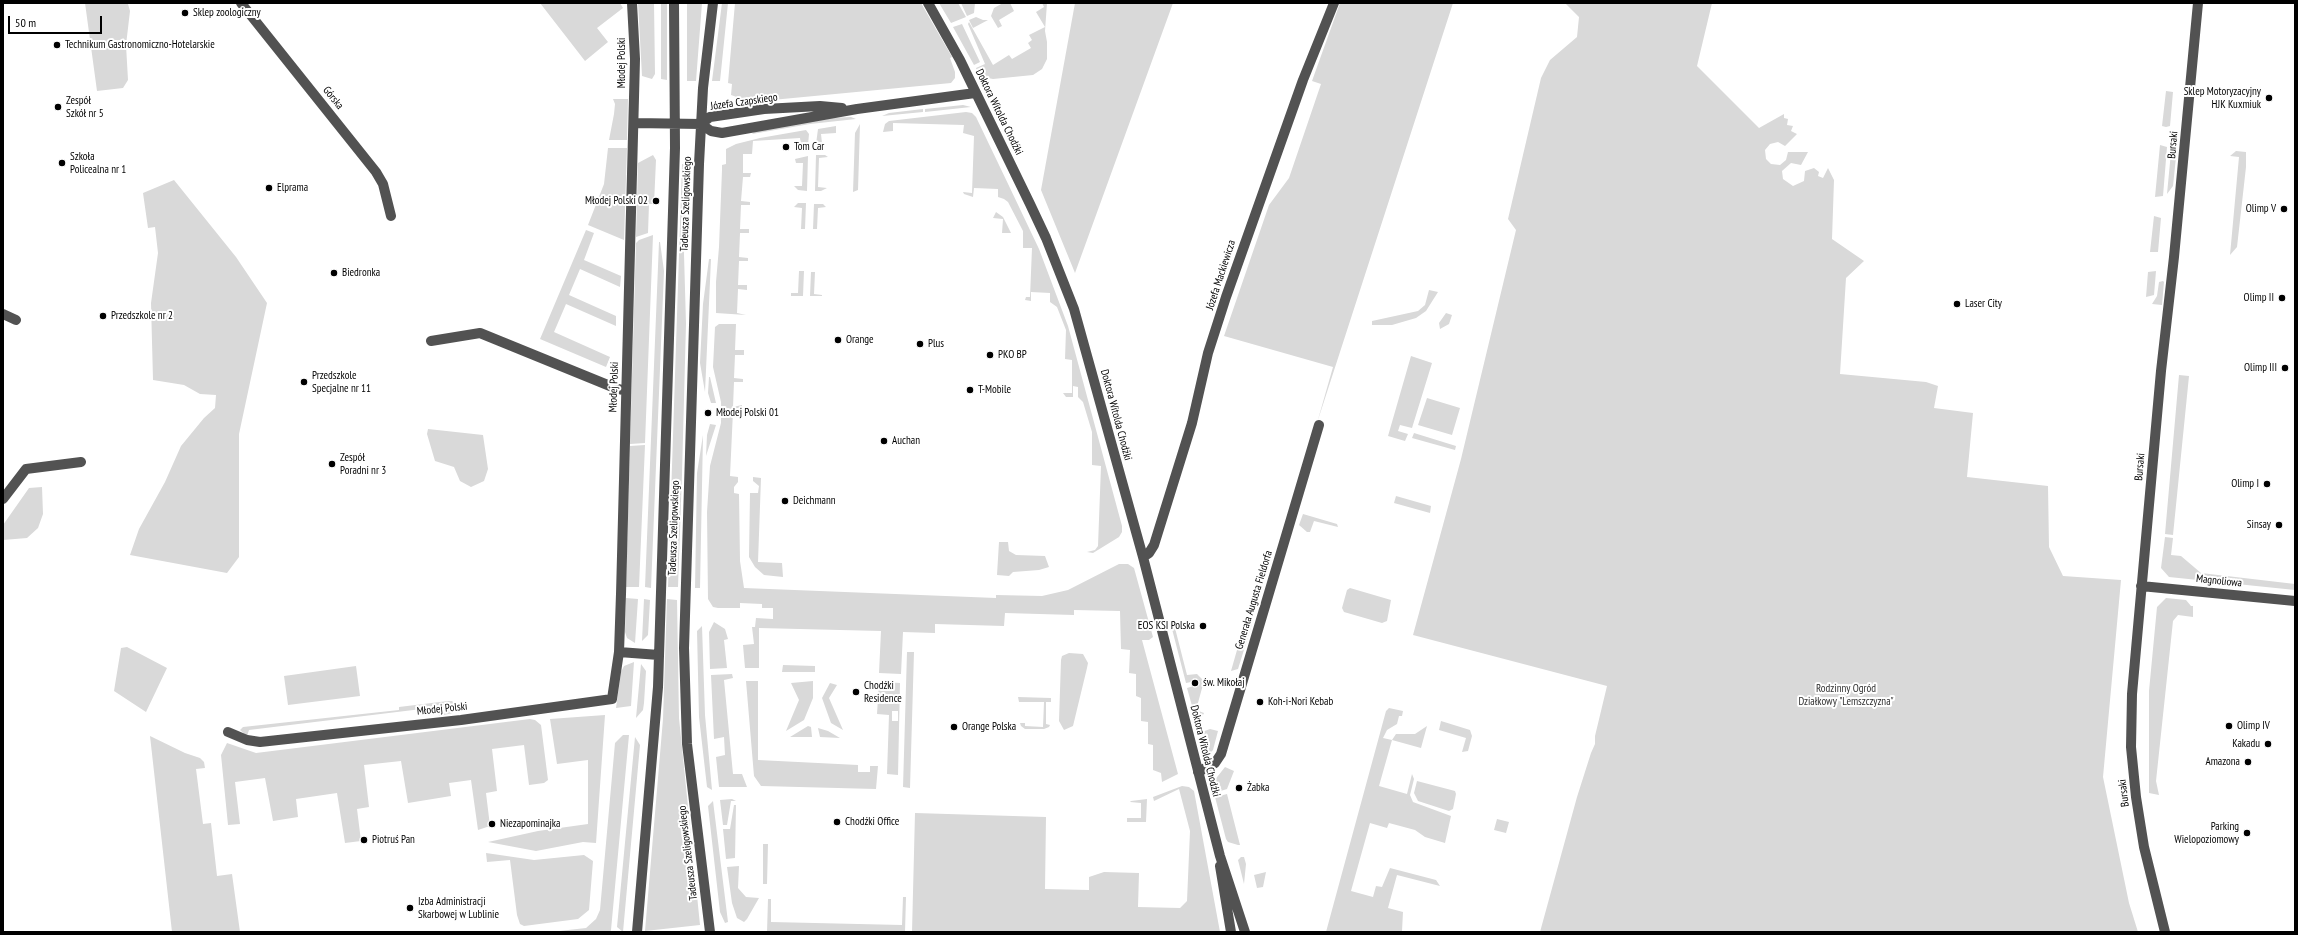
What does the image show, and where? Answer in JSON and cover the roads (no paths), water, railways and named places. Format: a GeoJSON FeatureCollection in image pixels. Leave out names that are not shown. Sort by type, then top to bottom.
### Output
{"type":"FeatureCollection","features":[{"type":"Feature","properties":{"kind":"street","name":"Górska"},"geometry":{"type":"LineString","coordinates":[[241,3],[376,172],[383,184],[391,216]]}},
{"type":"Feature","properties":{"kind":"street","name":"Młodej Polski"},"geometry":{"type":"LineString","coordinates":[[228,732],[246,740],[260,742],[468,719],[612,699],[619,652],[634,123],[635,59],[632,3]]}},
{"type":"Feature","properties":{"kind":"street","name":"Tadeusza Szeligowskiego"},"geometry":{"type":"LineString","coordinates":[[637,932],[659,655],[675,124],[674,3]]}},
{"type":"Feature","properties":{"kind":"street","name":"Tadeusza Szeligowskiego"},"geometry":{"type":"LineString","coordinates":[[711,932],[687,744],[684,648],[701,124],[713,3]]}},
{"type":"Feature","properties":{"kind":"street","name":"Doktora Witolda Chodźki"},"geometry":{"type":"LineString","coordinates":[[928,3],[960,60],[1046,238],[1069,295],[1086,347],[1143,557],[1220,856],[1245,932]]}},
{"type":"Feature","properties":{"kind":"street","name":"Józefa Mackiewicza"},"geometry":{"type":"LineString","coordinates":[[1143,557],[1149,553],[1154,545],[1192,422],[1208,353],[1228,290],[1303,80],[1334,3]]}},
{"type":"Feature","properties":{"kind":"street","name":"Bursaki"},"geometry":{"type":"LineString","coordinates":[[2165,932],[2140,822],[2131,747],[2132,694],[2141,586],[2198,3]]}},
{"type":"Feature","properties":{"kind":"street","name":"Józefa Czapskiego"},"geometry":{"type":"LineString","coordinates":[[856,109],[820,106],[764,109],[710,117],[701,124],[711,131],[722,133],[856,109],[975,93]]}},
{"type":"Feature","properties":{"kind":"street"},"geometry":{"type":"LineString","coordinates":[[634,123],[701,124]]}},
{"type":"Feature","properties":{"kind":"street"},"geometry":{"type":"LineString","coordinates":[[3,314],[16,320]]}},
{"type":"Feature","properties":{"kind":"street"},"geometry":{"type":"LineString","coordinates":[[430,341],[480,333],[615,388],[626,391]]}},
{"type":"Feature","properties":{"kind":"street","name":"Generała Augusta Fieldorfa"},"geometry":{"type":"LineString","coordinates":[[1198,772],[1215,762],[1221,754],[1319,425]]}},
{"type":"Feature","properties":{"kind":"street"},"geometry":{"type":"LineString","coordinates":[[3,500],[26,469],[81,462]]}},
{"type":"Feature","properties":{"kind":"street","name":"Magnoliowa"},"geometry":{"type":"LineString","coordinates":[[2141,586],[2295,601]]}},
{"type":"Feature","properties":{"kind":"street"},"geometry":{"type":"LineString","coordinates":[[619,652],[659,655]]}},
{"type":"Feature","properties":{"kind":"street","name":"Doktora Witolda Chodźki"},"geometry":{"type":"LineString","coordinates":[[1220,856],[1221,880],[1231,932]]}},
{"type":"Feature","properties":{"kind":"place","name":"Sklep zoologiczny"},"geometry":{"type":"Point","coordinates":[185,13]}},
{"type":"Feature","properties":{"kind":"place","name":"Technikum Gastronomiczno-Hotelarskie"},"geometry":{"type":"Point","coordinates":[57,45]}},
{"type":"Feature","properties":{"kind":"place","name":"Sklep Motoryzacyjny HJK Kuxmiuk"},"geometry":{"type":"Point","coordinates":[2269,98]}},
{"type":"Feature","properties":{"kind":"place","name":"Zespół Szkół nr 5"},"geometry":{"type":"Point","coordinates":[58,107]}},
{"type":"Feature","properties":{"kind":"place","name":"Tom Car"},"geometry":{"type":"Point","coordinates":[786,147]}},
{"type":"Feature","properties":{"kind":"place","name":"Szkoła Policealna nr 1"},"geometry":{"type":"Point","coordinates":[62,163]}},
{"type":"Feature","properties":{"kind":"place","name":"Elprama"},"geometry":{"type":"Point","coordinates":[269,188]}},
{"type":"Feature","properties":{"kind":"place","name":"Młodej Polski 02"},"geometry":{"type":"Point","coordinates":[656,201]}},
{"type":"Feature","properties":{"kind":"place","name":"Olimp V"},"geometry":{"type":"Point","coordinates":[2284,209]}},
{"type":"Feature","properties":{"kind":"place","name":"Biedronka"},"geometry":{"type":"Point","coordinates":[334,273]}},
{"type":"Feature","properties":{"kind":"place","name":"Olimp II"},"geometry":{"type":"Point","coordinates":[2282,298]}},
{"type":"Feature","properties":{"kind":"place","name":"Laser City"},"geometry":{"type":"Point","coordinates":[1957,304]}},
{"type":"Feature","properties":{"kind":"place","name":"Przedszkole nr 2"},"geometry":{"type":"Point","coordinates":[103,316]}},
{"type":"Feature","properties":{"kind":"place","name":"Orange"},"geometry":{"type":"Point","coordinates":[838,340]}},
{"type":"Feature","properties":{"kind":"place","name":"Plus"},"geometry":{"type":"Point","coordinates":[920,344]}},
{"type":"Feature","properties":{"kind":"place","name":"PKO BP"},"geometry":{"type":"Point","coordinates":[990,355]}},
{"type":"Feature","properties":{"kind":"place","name":"Olimp III"},"geometry":{"type":"Point","coordinates":[2285,368]}},
{"type":"Feature","properties":{"kind":"place","name":"Przedszkole Specjalne nr 11"},"geometry":{"type":"Point","coordinates":[304,382]}},
{"type":"Feature","properties":{"kind":"place","name":"T-Mobile"},"geometry":{"type":"Point","coordinates":[970,390]}},
{"type":"Feature","properties":{"kind":"place","name":"Młodej Polski 01"},"geometry":{"type":"Point","coordinates":[708,413]}},
{"type":"Feature","properties":{"kind":"place","name":"Auchan"},"geometry":{"type":"Point","coordinates":[884,441]}},
{"type":"Feature","properties":{"kind":"place","name":"Zespół Poradni nr 3"},"geometry":{"type":"Point","coordinates":[332,464]}},
{"type":"Feature","properties":{"kind":"place","name":"Olimp I"},"geometry":{"type":"Point","coordinates":[2267,484]}},
{"type":"Feature","properties":{"kind":"place","name":"Deichmann"},"geometry":{"type":"Point","coordinates":[785,501]}},
{"type":"Feature","properties":{"kind":"place","name":"Sinsay"},"geometry":{"type":"Point","coordinates":[2279,525]}},
{"type":"Feature","properties":{"kind":"place","name":"EOS KSI Polska"},"geometry":{"type":"Point","coordinates":[1203,626]}},
{"type":"Feature","properties":{"kind":"place","name":"św. Mikołaj"},"geometry":{"type":"Point","coordinates":[1195,683]}},
{"type":"Feature","properties":{"kind":"place","name":"Chodźki Residence"},"geometry":{"type":"Point","coordinates":[856,692]}},
{"type":"Feature","properties":{"kind":"place","name":"Koh-i-Nori Kebab"},"geometry":{"type":"Point","coordinates":[1260,702]}},
{"type":"Feature","properties":{"kind":"place","name":"Olimp IV"},"geometry":{"type":"Point","coordinates":[2229,726]}},
{"type":"Feature","properties":{"kind":"place","name":"Orange Polska"},"geometry":{"type":"Point","coordinates":[954,727]}},
{"type":"Feature","properties":{"kind":"place","name":"Kakadu"},"geometry":{"type":"Point","coordinates":[2268,744]}},
{"type":"Feature","properties":{"kind":"place","name":"Amazona"},"geometry":{"type":"Point","coordinates":[2248,762]}},
{"type":"Feature","properties":{"kind":"place","name":"Żabka"},"geometry":{"type":"Point","coordinates":[1239,788]}},
{"type":"Feature","properties":{"kind":"place","name":"Chodźki Office"},"geometry":{"type":"Point","coordinates":[837,822]}},
{"type":"Feature","properties":{"kind":"place","name":"Niezapominajka"},"geometry":{"type":"Point","coordinates":[492,824]}},
{"type":"Feature","properties":{"kind":"place","name":"Parking Wielopoziomowy"},"geometry":{"type":"Point","coordinates":[2247,833]}},
{"type":"Feature","properties":{"kind":"place","name":"Piotruś Pan"},"geometry":{"type":"Point","coordinates":[364,840]}},
{"type":"Feature","properties":{"kind":"place","name":"Izba Administracji Skarbowej w Lublinie"},"geometry":{"type":"Point","coordinates":[410,908]}},
{"type":"Feature","properties":{"kind":"park label","name":"Rodzinny Ogród Działkowy \"Lemszczyzna\""},"geometry":{"type":"Point","coordinates":[1846,695]}}]}
